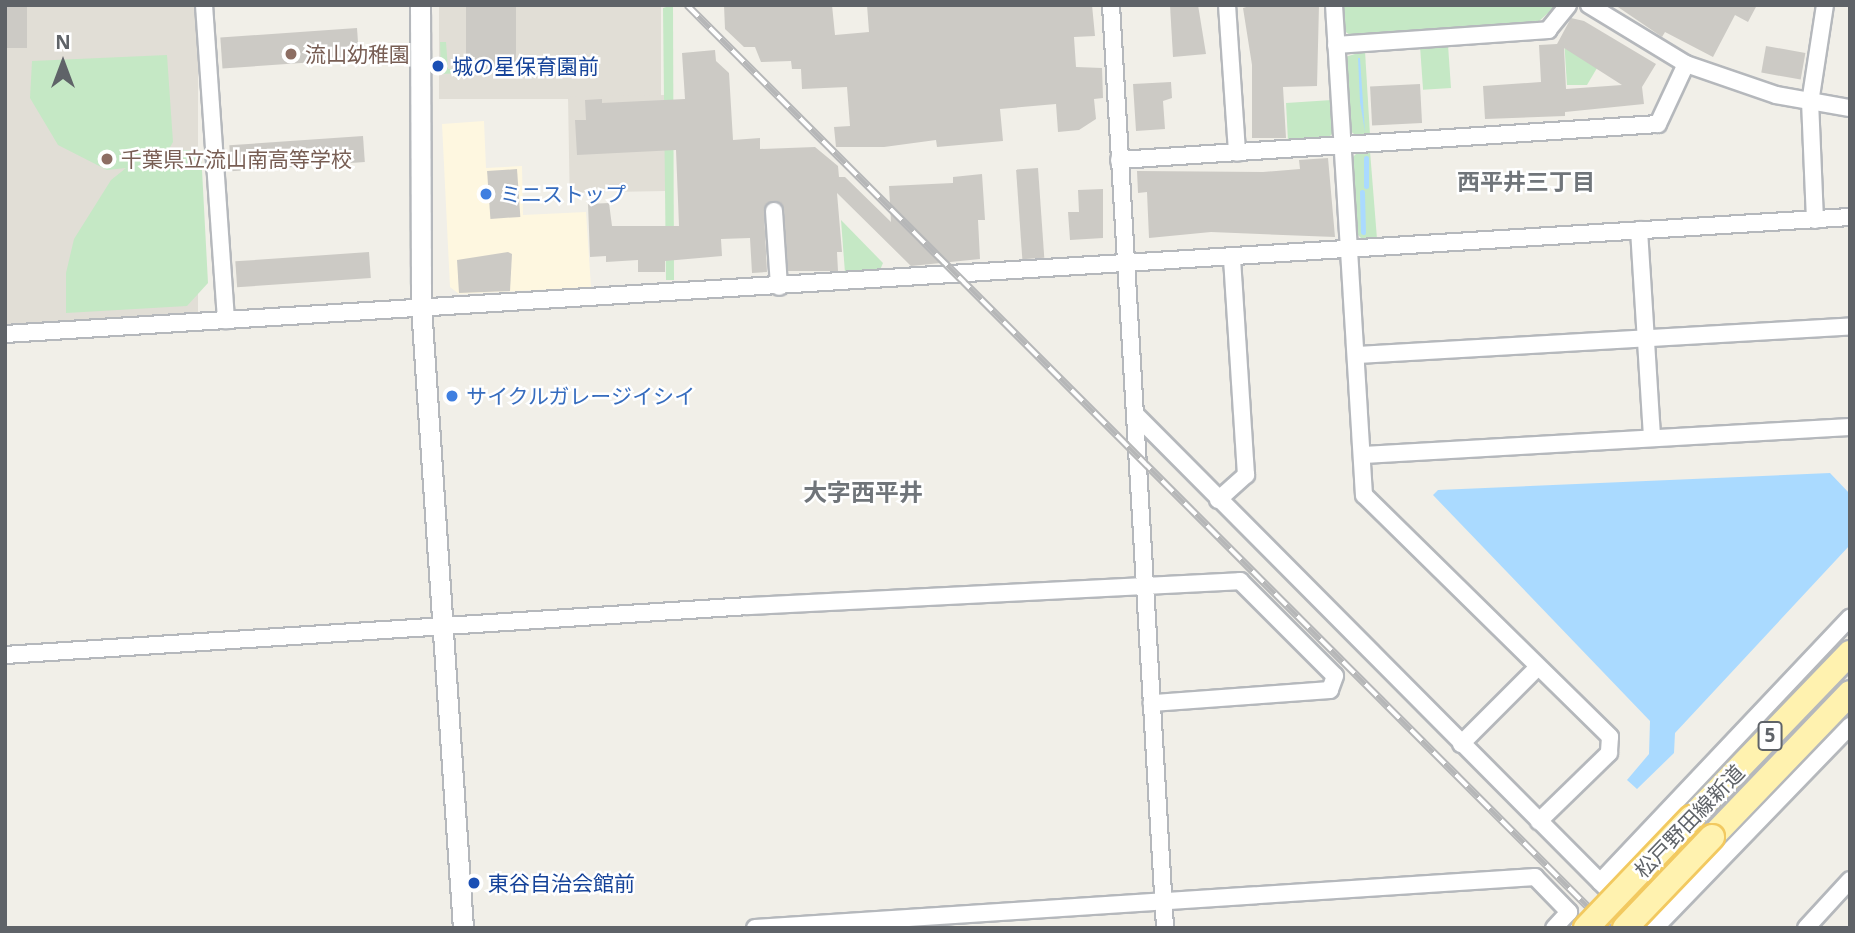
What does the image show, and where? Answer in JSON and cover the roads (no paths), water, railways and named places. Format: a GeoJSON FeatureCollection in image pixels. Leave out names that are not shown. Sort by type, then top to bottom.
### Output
{"type":"FeatureCollection","features":[{"type":"Feature","properties":{"kind":"main road","name":"松戸野田線新道"},"geometry":{"type":"LineString","coordinates":[[1586,928],[1850,653]]}},
{"type":"Feature","properties":{"kind":"main road","name":"松戸野田線新道"},"geometry":{"type":"LineString","coordinates":[[1625,928],[1850,693]]}},
{"type":"Feature","properties":{"kind":"street"},"geometry":{"type":"LineString","coordinates":[[205,5],[226,320]]}},
{"type":"Feature","properties":{"kind":"street"},"geometry":{"type":"LineString","coordinates":[[420,5],[421,306],[463,928]]}},
{"type":"Feature","properties":{"kind":"street"},"geometry":{"type":"LineString","coordinates":[[1111,5],[1165,928]]}},
{"type":"Feature","properties":{"kind":"street"},"geometry":{"type":"LineString","coordinates":[[1227,5],[1237,153]]}},
{"type":"Feature","properties":{"kind":"street"},"geometry":{"type":"LineString","coordinates":[[1334,5],[1364,495],[1610,737],[1609,753],[1539,821]]}},
{"type":"Feature","properties":{"kind":"street"},"geometry":{"type":"LineString","coordinates":[[1336,45],[1548,30],[1568,5]]}},
{"type":"Feature","properties":{"kind":"street"},"geometry":{"type":"LineString","coordinates":[[1589,5],[1686,64],[1810,103],[1850,108]]}},
{"type":"Feature","properties":{"kind":"street"},"geometry":{"type":"LineString","coordinates":[[1815,220],[1810,103],[1825,5]]}},
{"type":"Feature","properties":{"kind":"street"},"geometry":{"type":"LineString","coordinates":[[1119,160],[1658,124],[1686,64]]}},
{"type":"Feature","properties":{"kind":"street"},"geometry":{"type":"LineString","coordinates":[[774,211],[779,287]]}},
{"type":"Feature","properties":{"kind":"street"},"geometry":{"type":"LineString","coordinates":[[5,334],[1850,217]]}},
{"type":"Feature","properties":{"kind":"street"},"geometry":{"type":"LineString","coordinates":[[1639,230],[1652,438]]}},
{"type":"Feature","properties":{"kind":"street"},"geometry":{"type":"LineString","coordinates":[[1218,500],[1246,475],[1232,257]]}},
{"type":"Feature","properties":{"kind":"street"},"geometry":{"type":"LineString","coordinates":[[1357,355],[1850,327]]}},
{"type":"Feature","properties":{"kind":"street"},"geometry":{"type":"LineString","coordinates":[[1135,414],[1646,928]]}},
{"type":"Feature","properties":{"kind":"street"},"geometry":{"type":"LineString","coordinates":[[1363,455],[1850,428]]}},
{"type":"Feature","properties":{"kind":"street"},"geometry":{"type":"LineString","coordinates":[[5,654],[1240,581],[1335,676],[1330,690],[1152,704]]}},
{"type":"Feature","properties":{"kind":"street"},"geometry":{"type":"LineString","coordinates":[[1600,882],[1850,618]]}},
{"type":"Feature","properties":{"kind":"street"},"geometry":{"type":"LineString","coordinates":[[1461,744],[1538,667]]}},
{"type":"Feature","properties":{"kind":"street"},"geometry":{"type":"LineString","coordinates":[[1655,928],[1850,726]]}},
{"type":"Feature","properties":{"kind":"street"},"geometry":{"type":"LineString","coordinates":[[754,928],[1535,877],[1569,912],[1554,928]]}},
{"type":"Feature","properties":{"kind":"street"},"geometry":{"type":"LineString","coordinates":[[1806,928],[1850,880]]}},
{"type":"Feature","properties":{"kind":"water"},"geometry":{"type":"Polygon","coordinates":[[[1360,58],[1365,132],[1360,102],[1360,58]]]}},
{"type":"Feature","properties":{"kind":"water"},"geometry":{"type":"Polygon","coordinates":[[[1830,473],[1850,494],[1850,545],[1675,733],[1674,753],[1637,789],[1627,780],[1649,754],[1650,721],[1433,495],[1438,490],[1830,473]]]}},
{"type":"Feature","properties":{"kind":"waterway"},"geometry":{"type":"LineString","coordinates":[[1366,158],[1366,186]]}},
{"type":"Feature","properties":{"kind":"waterway"},"geometry":{"type":"LineString","coordinates":[[1362,192],[1363,232]]}},
{"type":"Feature","properties":{"kind":"railway"},"geometry":{"type":"LineString","coordinates":[[687,5],[1609,928]]}},
{"type":"Feature","properties":{"kind":"place","name":"流山幼稚園"},"geometry":{"type":"Point","coordinates":[291,54]}},
{"type":"Feature","properties":{"kind":"place","name":"城の星保育園前"},"geometry":{"type":"Point","coordinates":[438,66]}},
{"type":"Feature","properties":{"kind":"place","name":"千葉県立流山南高等学校"},"geometry":{"type":"Point","coordinates":[107,159]}},
{"type":"Feature","properties":{"kind":"place","name":"ミニストップ"},"geometry":{"type":"Point","coordinates":[486,194]}},
{"type":"Feature","properties":{"kind":"place","name":"サイクルガレージイシイ"},"geometry":{"type":"Point","coordinates":[452,396]}},
{"type":"Feature","properties":{"kind":"place","name":"東谷自治会館前"},"geometry":{"type":"Point","coordinates":[474,883]}},
{"type":"Feature","properties":{"kind":"district","name":"西平井三丁目"},"geometry":{"type":"Point","coordinates":[1526,181]}},
{"type":"Feature","properties":{"kind":"district","name":"大字西平井"},"geometry":{"type":"Point","coordinates":[863,492]}}]}
